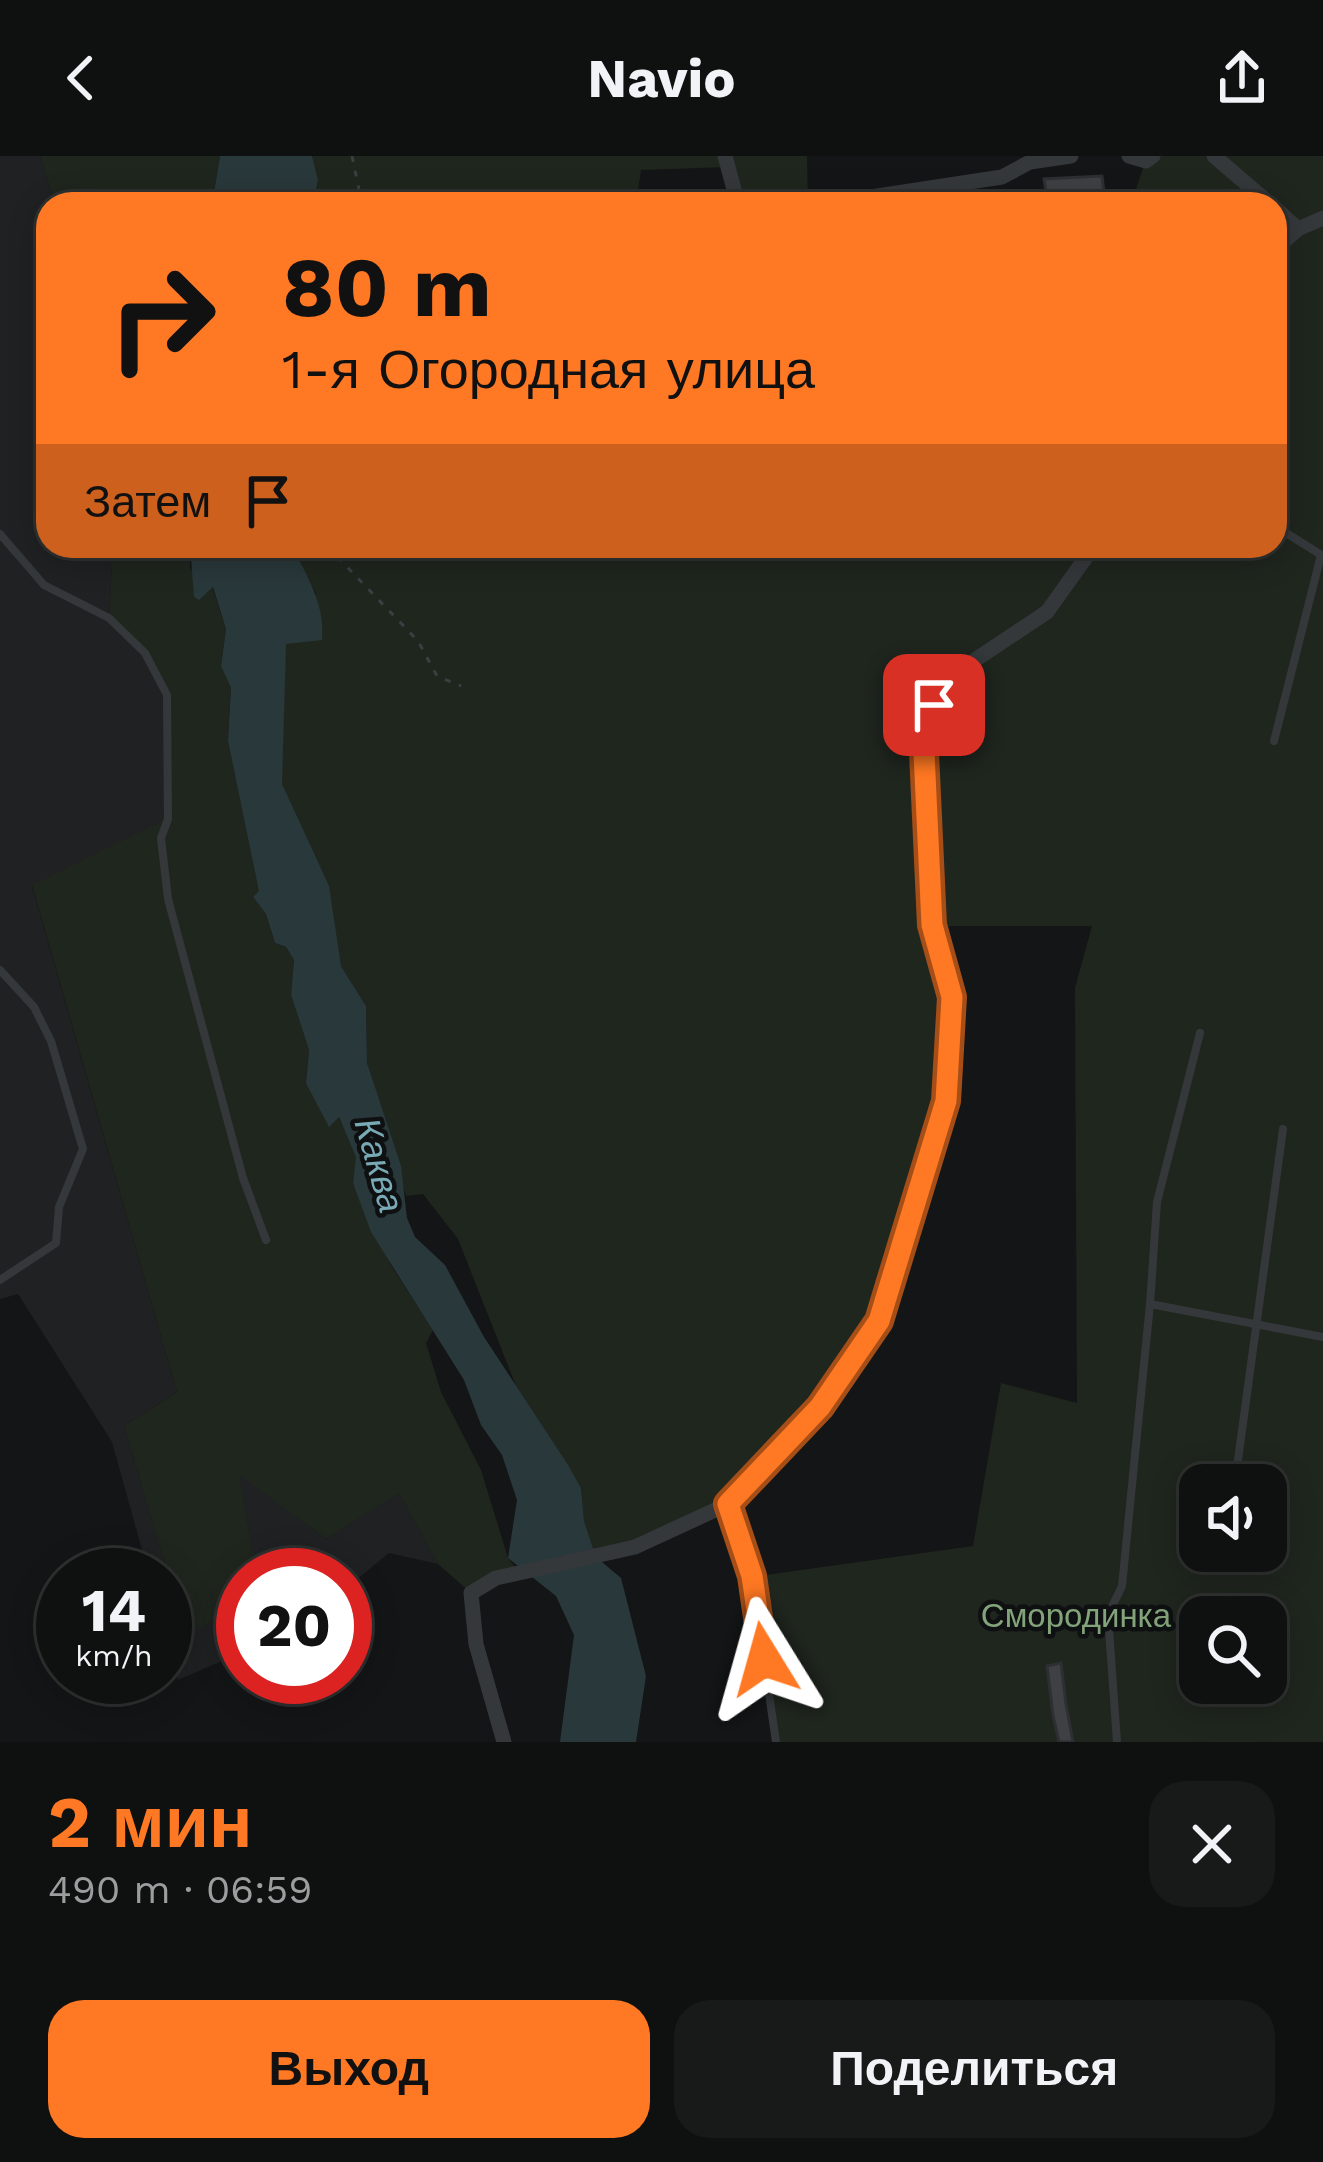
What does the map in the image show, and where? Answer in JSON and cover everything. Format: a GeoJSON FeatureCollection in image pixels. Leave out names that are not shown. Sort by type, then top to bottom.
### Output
{"type":"FeatureCollection","features":[{"type":"Feature","properties":{"kind":"street"},"geometry":{"type":"LineString","coordinates":[[725,156],[735,192]]}},
{"type":"Feature","properties":{"kind":"street"},"geometry":{"type":"LineString","coordinates":[[904,192],[1002,177],[1030,162],[1071,156]]}},
{"type":"Feature","properties":{"kind":"street"},"geometry":{"type":"LineString","coordinates":[[1129,156],[1145,161],[1154,156]]}},
{"type":"Feature","properties":{"kind":"street"},"geometry":{"type":"LineString","coordinates":[[1214,156],[1256,192]]}},
{"type":"Feature","properties":{"kind":"street"},"geometry":{"type":"LineString","coordinates":[[1287,239],[1323,218]]}},
{"type":"Feature","properties":{"kind":"street"},"geometry":{"type":"LineString","coordinates":[[1287,219],[1298,229]]}},
{"type":"Feature","properties":{"kind":"street"},"geometry":{"type":"LineString","coordinates":[[504,1742],[476,1644],[471,1593],[496,1578],[635,1547],[728,1504],[820,1407],[879,1321],[946,1101],[952,997],[932,925],[923,731],[945,680],[1047,612],[1085,558]]}},
{"type":"Feature","properties":{"kind":"lane"},"geometry":{"type":"LineString","coordinates":[[1274,741],[1322,555],[1287,533]]}},
{"type":"Feature","properties":{"kind":"lane"},"geometry":{"type":"LineString","coordinates":[[0,534],[44,585],[109,617],[146,653],[167,694],[168,819],[160,838],[168,899],[238,1159],[266,1240]]}},
{"type":"Feature","properties":{"kind":"lane"},"geometry":{"type":"LineString","coordinates":[[0,970],[34,1007],[51,1041],[83,1149],[59,1207],[56,1243],[0,1280]]}},
{"type":"Feature","properties":{"kind":"lane"},"geometry":{"type":"LineString","coordinates":[[1117,1742],[1108,1615],[1122,1586],[1157,1202],[1200,1033]]}},
{"type":"Feature","properties":{"kind":"lane"},"geometry":{"type":"LineString","coordinates":[[1238,1464],[1261,1323],[1282,1129]]}},
{"type":"Feature","properties":{"kind":"lane"},"geometry":{"type":"LineString","coordinates":[[1150,1304],[1323,1337]]}},
{"type":"Feature","properties":{"kind":"lane"},"geometry":{"type":"LineString","coordinates":[[728,1504],[752,1576],[776,1742]]}},
{"type":"Feature","properties":{"kind":"path"},"geometry":{"type":"LineString","coordinates":[[352,156],[360,192]]}},
{"type":"Feature","properties":{"kind":"path"},"geometry":{"type":"LineString","coordinates":[[338,558],[418,641],[437,676],[461,686]]}},
{"type":"Feature","properties":{"kind":"shaded area"},"geometry":{"type":"Polygon","coordinates":[[[0,156],[40,156],[51,192],[36,192],[36,558],[112,558],[109,617],[145,653],[167,695],[168,819],[32,886],[177,1392],[124,1426],[160,1548],[141,1548],[112,1442],[18,1294],[0,1299],[0,156]]]}},
{"type":"Feature","properties":{"kind":"shaded area"},"geometry":{"type":"Polygon","coordinates":[[[238,1473],[326,1539],[399,1492],[438,1564],[389,1553],[372,1567],[372,1548],[252,1548],[238,1473]]]}},
{"type":"Feature","properties":{"kind":"shaded area"},"geometry":{"type":"Polygon","coordinates":[[[216,1620],[216,1664],[192,1674],[192,1631],[216,1620]]]}},
{"type":"Feature","properties":{"kind":"green space"},"geometry":{"type":"Polygon","coordinates":[[[40,156],[220,156],[214,192],[51,192],[40,156]]]}},
{"type":"Feature","properties":{"kind":"green space"},"geometry":{"type":"Polygon","coordinates":[[[312,156],[807,156],[808,192],[734,192],[726,167],[641,170],[638,192],[316,192],[318,180],[312,156]]]}},
{"type":"Feature","properties":{"kind":"green space","name":"Смородинка"},"geometry":{"type":"Polygon","coordinates":[[[1129,156],[1323,156],[1323,1742],[776,1742],[752,1577],[973,1546],[1001,1383],[1077,1403],[1075,988],[1092,926],[933,926],[952,997],[946,1101],[879,1321],[820,1407],[728,1504],[596,1557],[584,1521],[581,1488],[516,1386],[458,1239],[423,1194],[406,1196],[367,1063],[366,1006],[341,966],[282,784],[286,643],[316,594],[298,558],[1287,558],[1287,192],[1135,192],[1145,162],[1129,156]]]}},
{"type":"Feature","properties":{"kind":"green space"},"geometry":{"type":"Polygon","coordinates":[[[112,558],[190,558],[190,568],[212,586],[226,629],[221,665],[231,688],[228,741],[260,891],[253,897],[266,914],[275,943],[286,947],[294,960],[291,995],[309,1050],[306,1083],[338,1116],[357,1157],[353,1183],[391,1265],[433,1330],[426,1343],[441,1392],[481,1470],[508,1558],[518,1571],[471,1593],[438,1564],[399,1493],[326,1539],[239,1475],[252,1548],[216,1548],[216,1620],[192,1632],[192,1548],[160,1548],[124,1426],[177,1392],[32,885],[168,818],[166,709],[150,666],[109,618],[112,558]]]}},
{"type":"Feature","properties":{"kind":"water"},"geometry":{"type":"Polygon","coordinates":[[[220,156],[312,156],[318,180],[316,192],[214,192],[220,156]]]}},
{"type":"Feature","properties":{"kind":"water","name":"Каква"},"geometry":{"type":"Polygon","coordinates":[[[191,558],[298,558],[314,592],[322,640],[286,644],[282,784],[329,886],[341,966],[366,1006],[367,1063],[401,1166],[407,1218],[415,1237],[445,1265],[484,1337],[568,1465],[581,1488],[584,1521],[596,1557],[621,1578],[646,1676],[636,1742],[560,1742],[574,1635],[556,1596],[508,1558],[517,1500],[502,1455],[481,1425],[464,1380],[371,1232],[353,1183],[356,1157],[339,1117],[329,1127],[306,1083],[309,1050],[291,995],[294,960],[286,947],[275,943],[266,914],[253,897],[259,891],[228,741],[231,688],[221,666],[226,629],[213,587],[199,600],[194,597],[191,558]]]}},
{"type":"Feature","properties":{"kind":"building"},"geometry":{"type":"Polygon","coordinates":[[[1102,176],[1104,192],[1046,192],[1044,179],[1102,176]]]}},
{"type":"Feature","properties":{"kind":"building"},"geometry":{"type":"Polygon","coordinates":[[[1061,1663],[1073,1742],[1059,1742],[1053,1716],[1047,1666],[1061,1663]]]}},
{"type":"Feature","properties":{"kind":"route"},"geometry":{"type":"LineString","coordinates":[[764,1659],[752,1576],[728,1504],[820,1407],[879,1321],[946,1101],[952,997],[932,925],[923,731],[934,705]]}}]}
